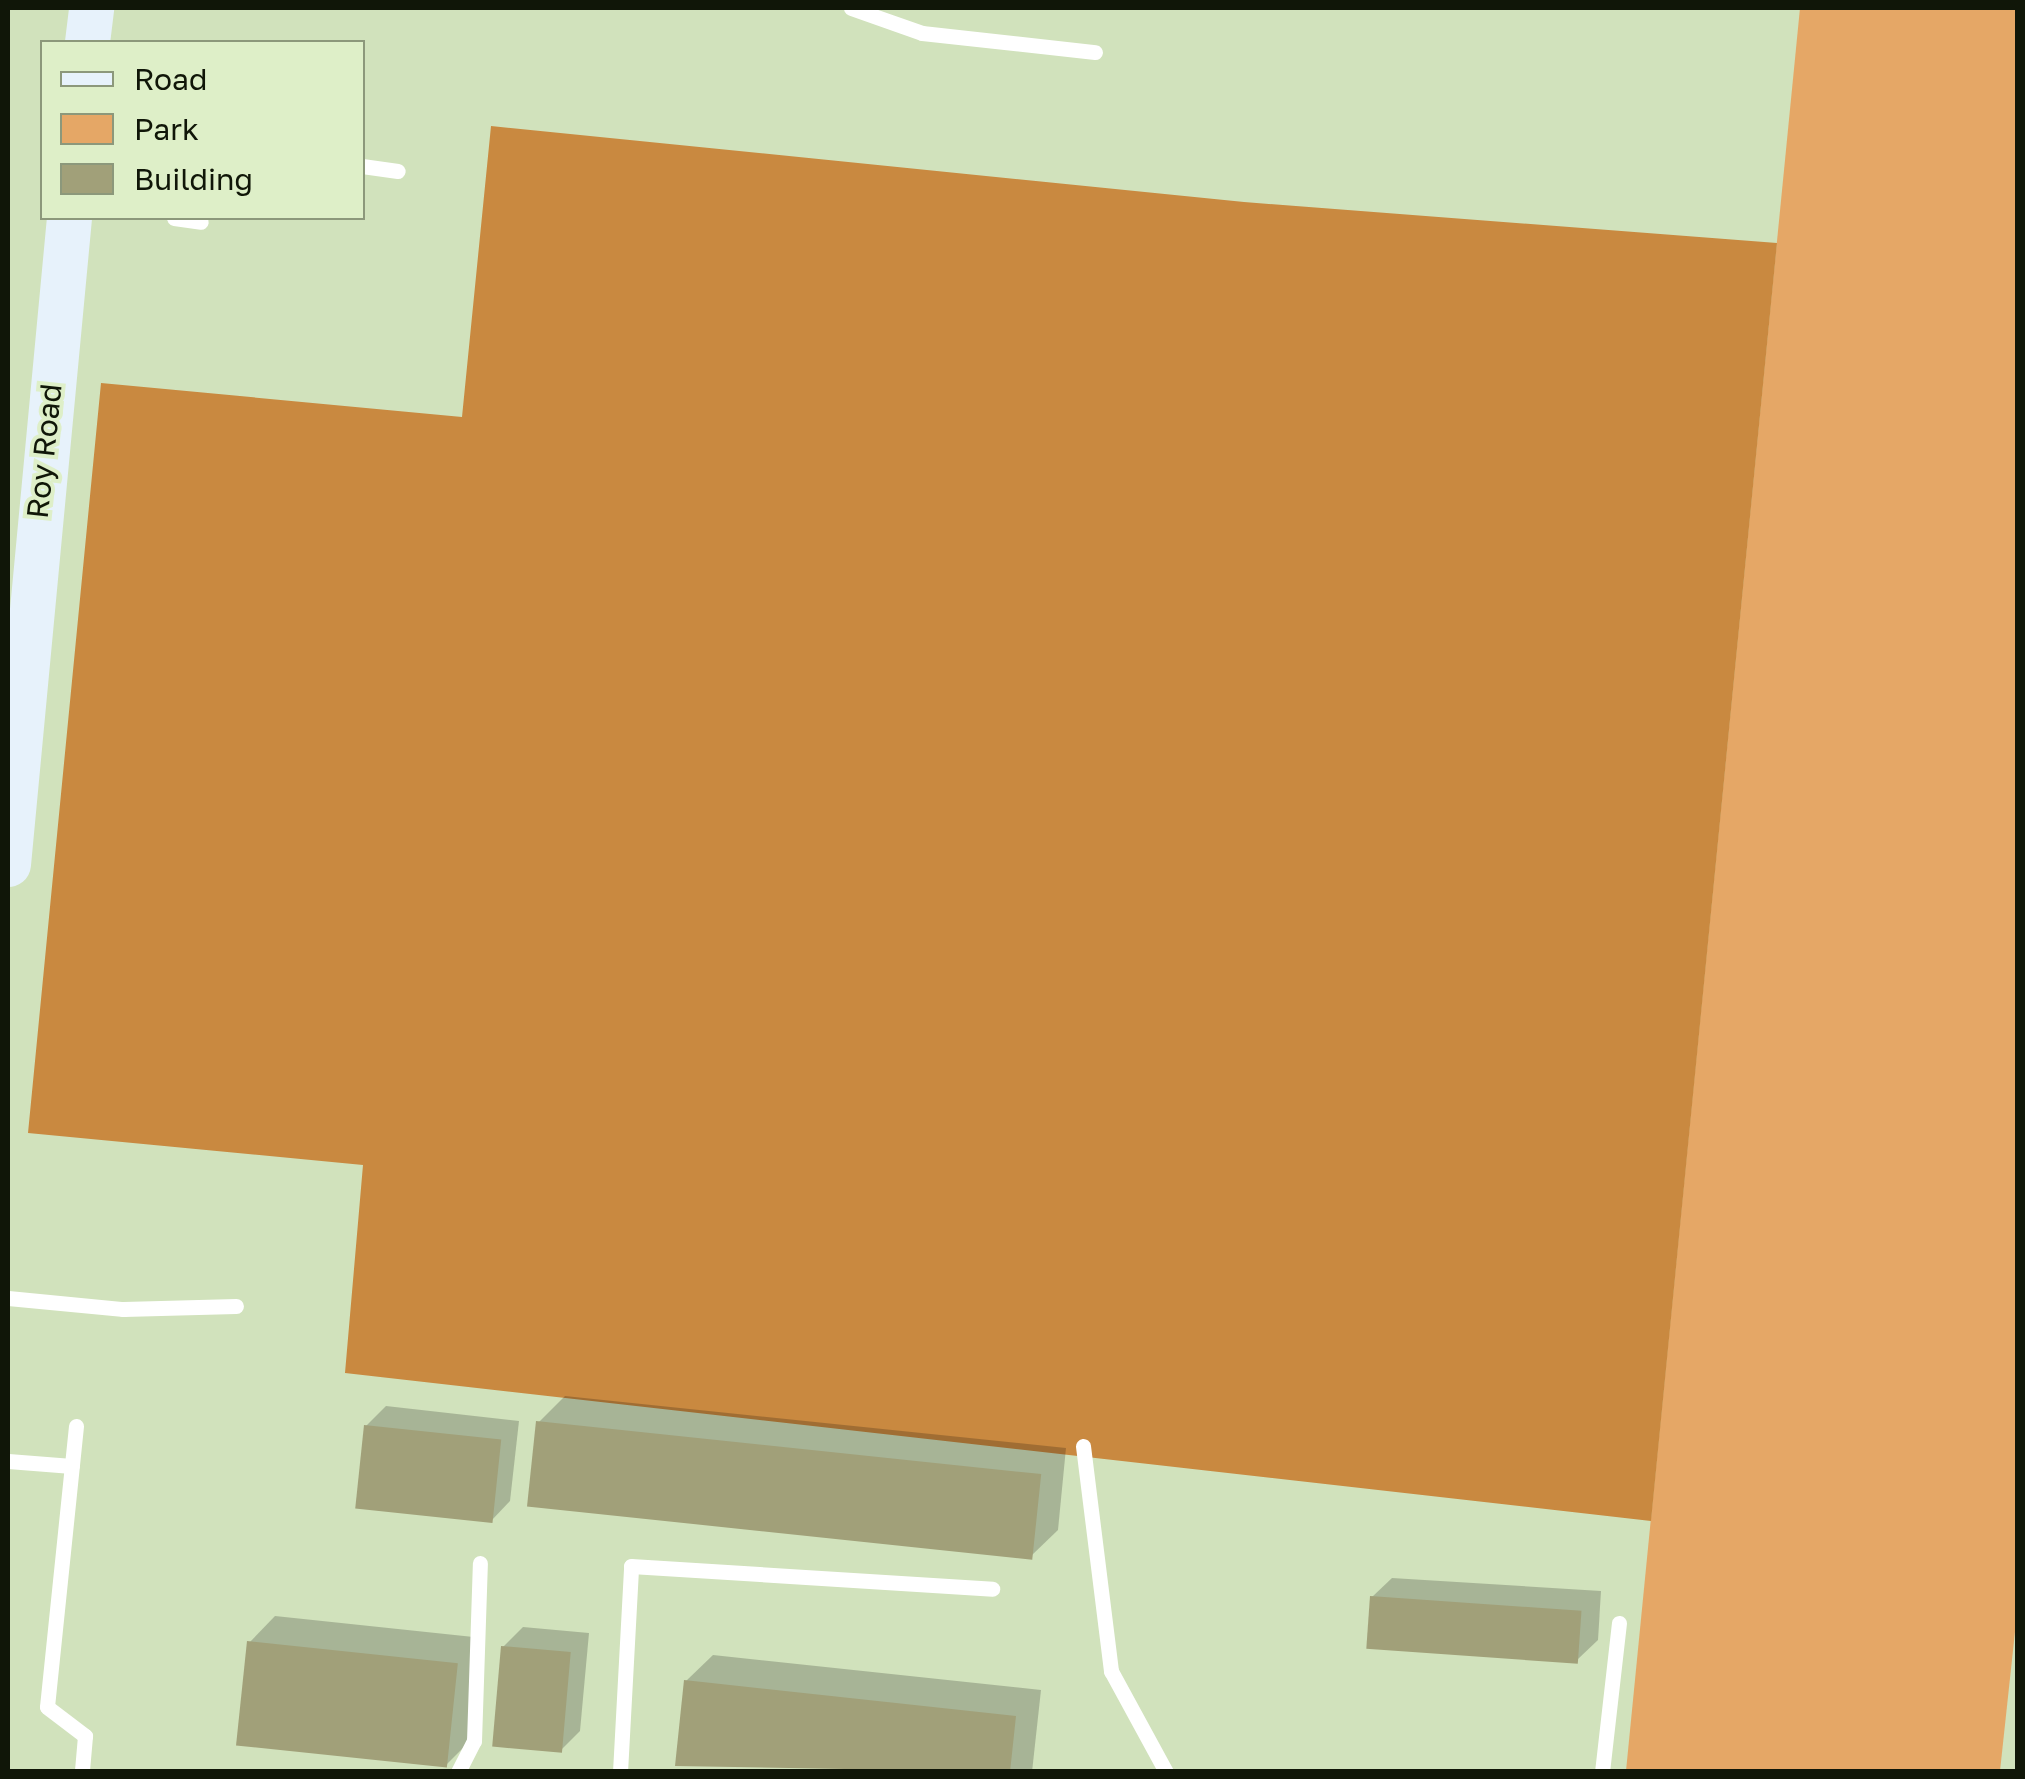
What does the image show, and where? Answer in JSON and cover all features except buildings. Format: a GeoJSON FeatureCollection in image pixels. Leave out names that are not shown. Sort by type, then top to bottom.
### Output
{"type":"FeatureCollection","features":[{"type":"Feature","properties":{"kind":"street"},"geometry":{"type":"LineString","coordinates":[[87,40],[91,8]]}},
{"type":"Feature","properties":{"kind":"street","name":"Roy Road"},"geometry":{"type":"LineString","coordinates":[[8,864],[15,683],[69,220]]}},
{"type":"Feature","properties":{"kind":"lane"},"geometry":{"type":"LineString","coordinates":[[851,8],[922,33],[1095,52]]}},
{"type":"Feature","properties":{"kind":"lane"},"geometry":{"type":"LineString","coordinates":[[365,166],[398,171]]}},
{"type":"Feature","properties":{"kind":"lane"},"geometry":{"type":"LineString","coordinates":[[188,220],[201,222]]}},
{"type":"Feature","properties":{"kind":"lane"},"geometry":{"type":"LineString","coordinates":[[8,1298],[123,1309],[236,1306]]}},
{"type":"Feature","properties":{"kind":"lane"},"geometry":{"type":"LineString","coordinates":[[76,1426],[48,1707],[85,1736],[82,1772]]}},
{"type":"Feature","properties":{"kind":"lane"},"geometry":{"type":"LineString","coordinates":[[1083,1446],[1110,1671],[1166,1772]]}},
{"type":"Feature","properties":{"kind":"lane"},"geometry":{"type":"LineString","coordinates":[[8,1460],[72,1466]]}},
{"type":"Feature","properties":{"kind":"lane"},"geometry":{"type":"LineString","coordinates":[[458,1772],[474,1740],[480,1563]]}},
{"type":"Feature","properties":{"kind":"lane"},"geometry":{"type":"LineString","coordinates":[[620,1772],[631,1566],[992,1588]]}},
{"type":"Feature","properties":{"kind":"lane"},"geometry":{"type":"LineString","coordinates":[[1602,1772],[1619,1622]]}},
{"type":"Feature","properties":{"kind":"green space"},"geometry":{"type":"Polygon","coordinates":[[[1800,8],[2017,8],[2018,1604],[2000,1771],[1626,1771],[1800,8]]]}},
{"type":"Feature","properties":{"kind":"shaded area"},"geometry":{"type":"Polygon","coordinates":[[[491,126],[1244,202],[1777,243],[1651,1521],[345,1373],[363,1165],[28,1133],[101,383],[462,417],[491,126]]]}}]}
